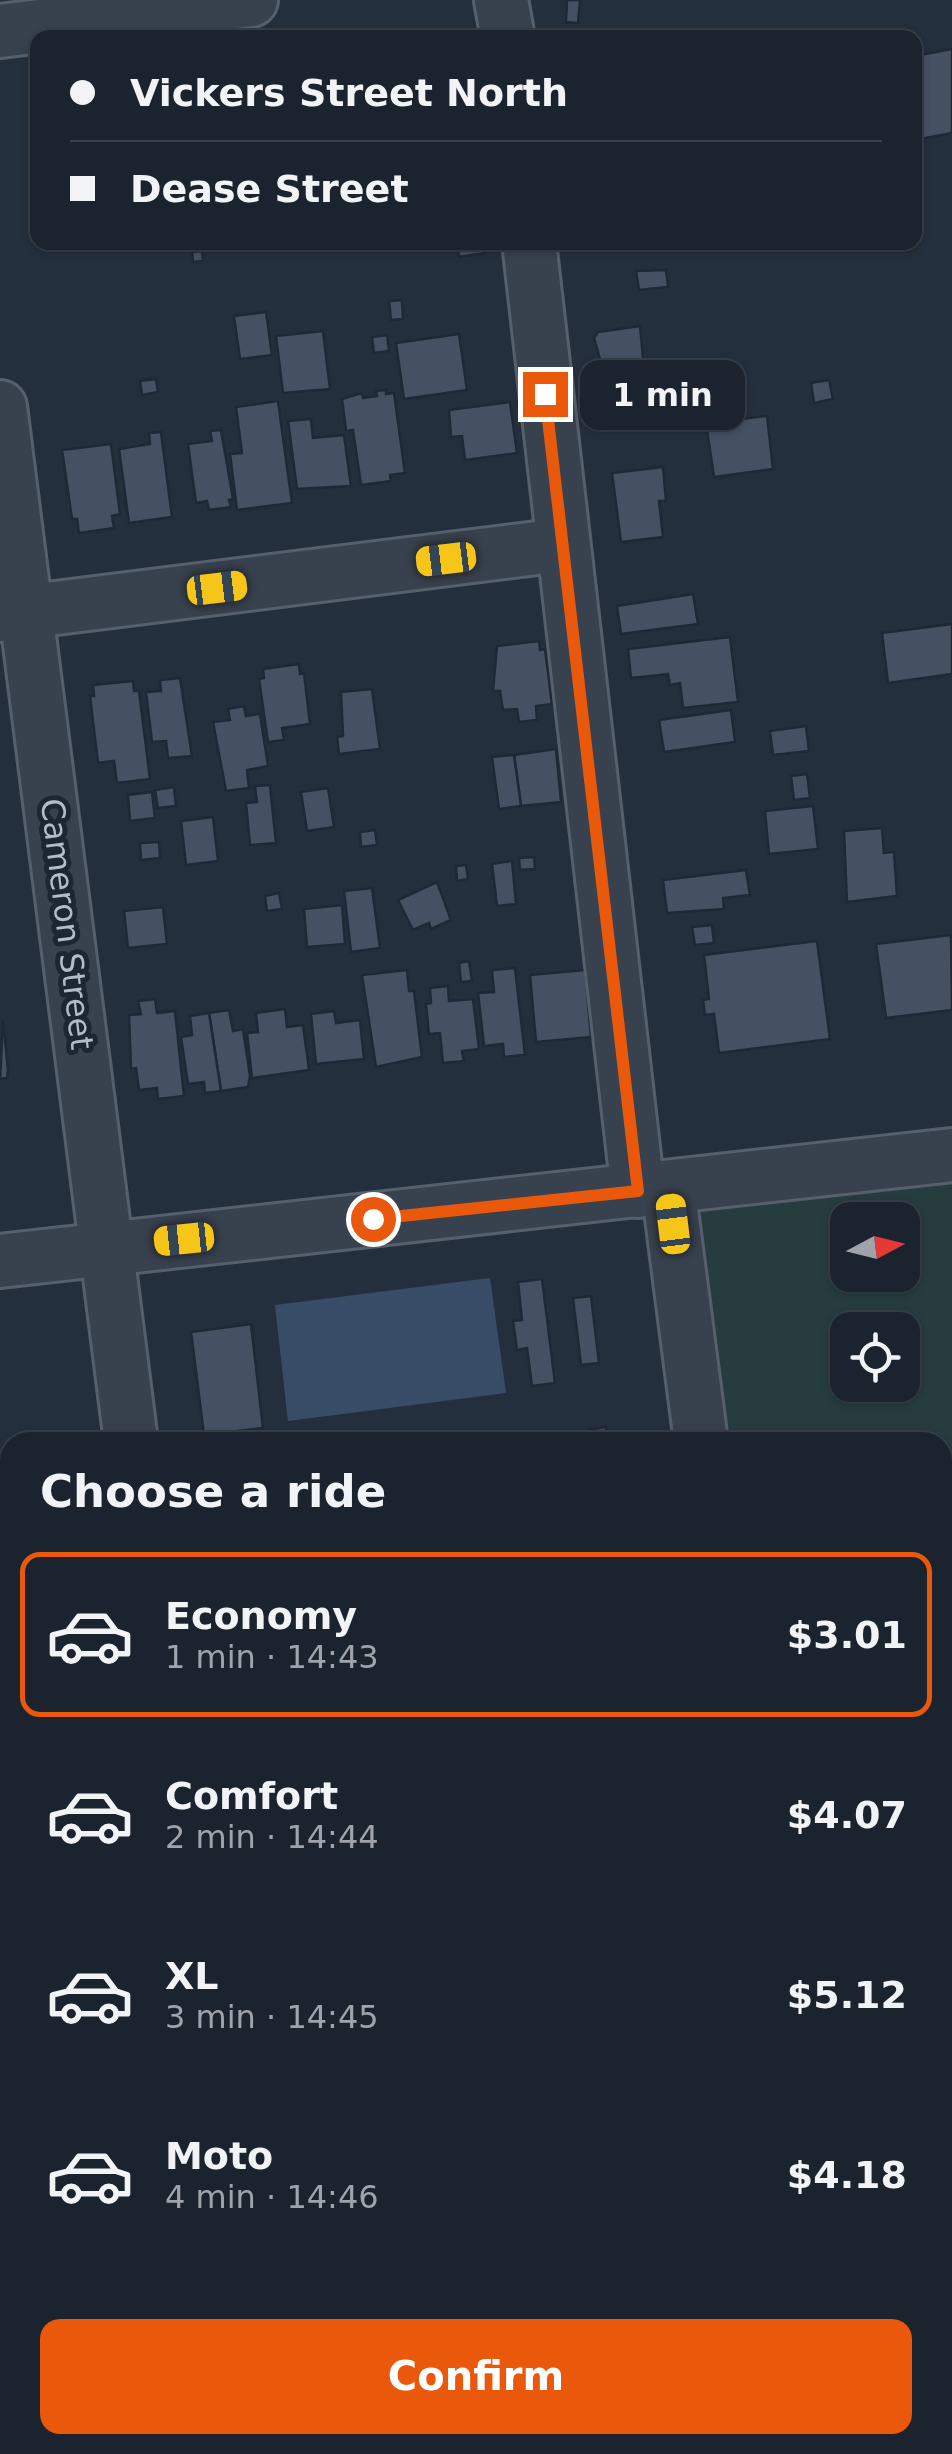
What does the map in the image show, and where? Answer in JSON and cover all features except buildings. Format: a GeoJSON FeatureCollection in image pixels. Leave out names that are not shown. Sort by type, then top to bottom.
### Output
{"type":"FeatureCollection","features":[{"type":"Feature","properties":{"kind":"street"},"geometry":{"type":"LineString","coordinates":[[0,31],[251,0]]}},
{"type":"Feature","properties":{"kind":"street"},"geometry":{"type":"LineString","coordinates":[[501,0],[507,30]]}},
{"type":"Feature","properties":{"kind":"street"},"geometry":{"type":"LineString","coordinates":[[530,250],[561,545],[653,1189],[700,1432]]}},
{"type":"Feature","properties":{"kind":"street","name":"Cameron Street"},"geometry":{"type":"LineString","coordinates":[[0,406],[13,614],[108,1247],[130,1432]]}},
{"type":"Feature","properties":{"kind":"street"},"geometry":{"type":"LineString","coordinates":[[13,614],[561,545]]}},
{"type":"Feature","properties":{"kind":"street"},"geometry":{"type":"LineString","coordinates":[[0,1261],[952,1155]]}},
{"type":"Feature","properties":{"kind":"green space"},"geometry":{"type":"Polygon","coordinates":[[[952,1174],[952,1432],[721,1432],[690,1210],[952,1174]]]}},
{"type":"Feature","properties":{"kind":"water"},"geometry":{"type":"Polygon","coordinates":[[[490,1278],[506,1393],[288,1421],[275,1305],[490,1278]]]}},
{"type":"Feature","properties":{"kind":"route"},"geometry":{"type":"LineString","coordinates":[[373,1219],[638,1191],[545,394]]}}]}
